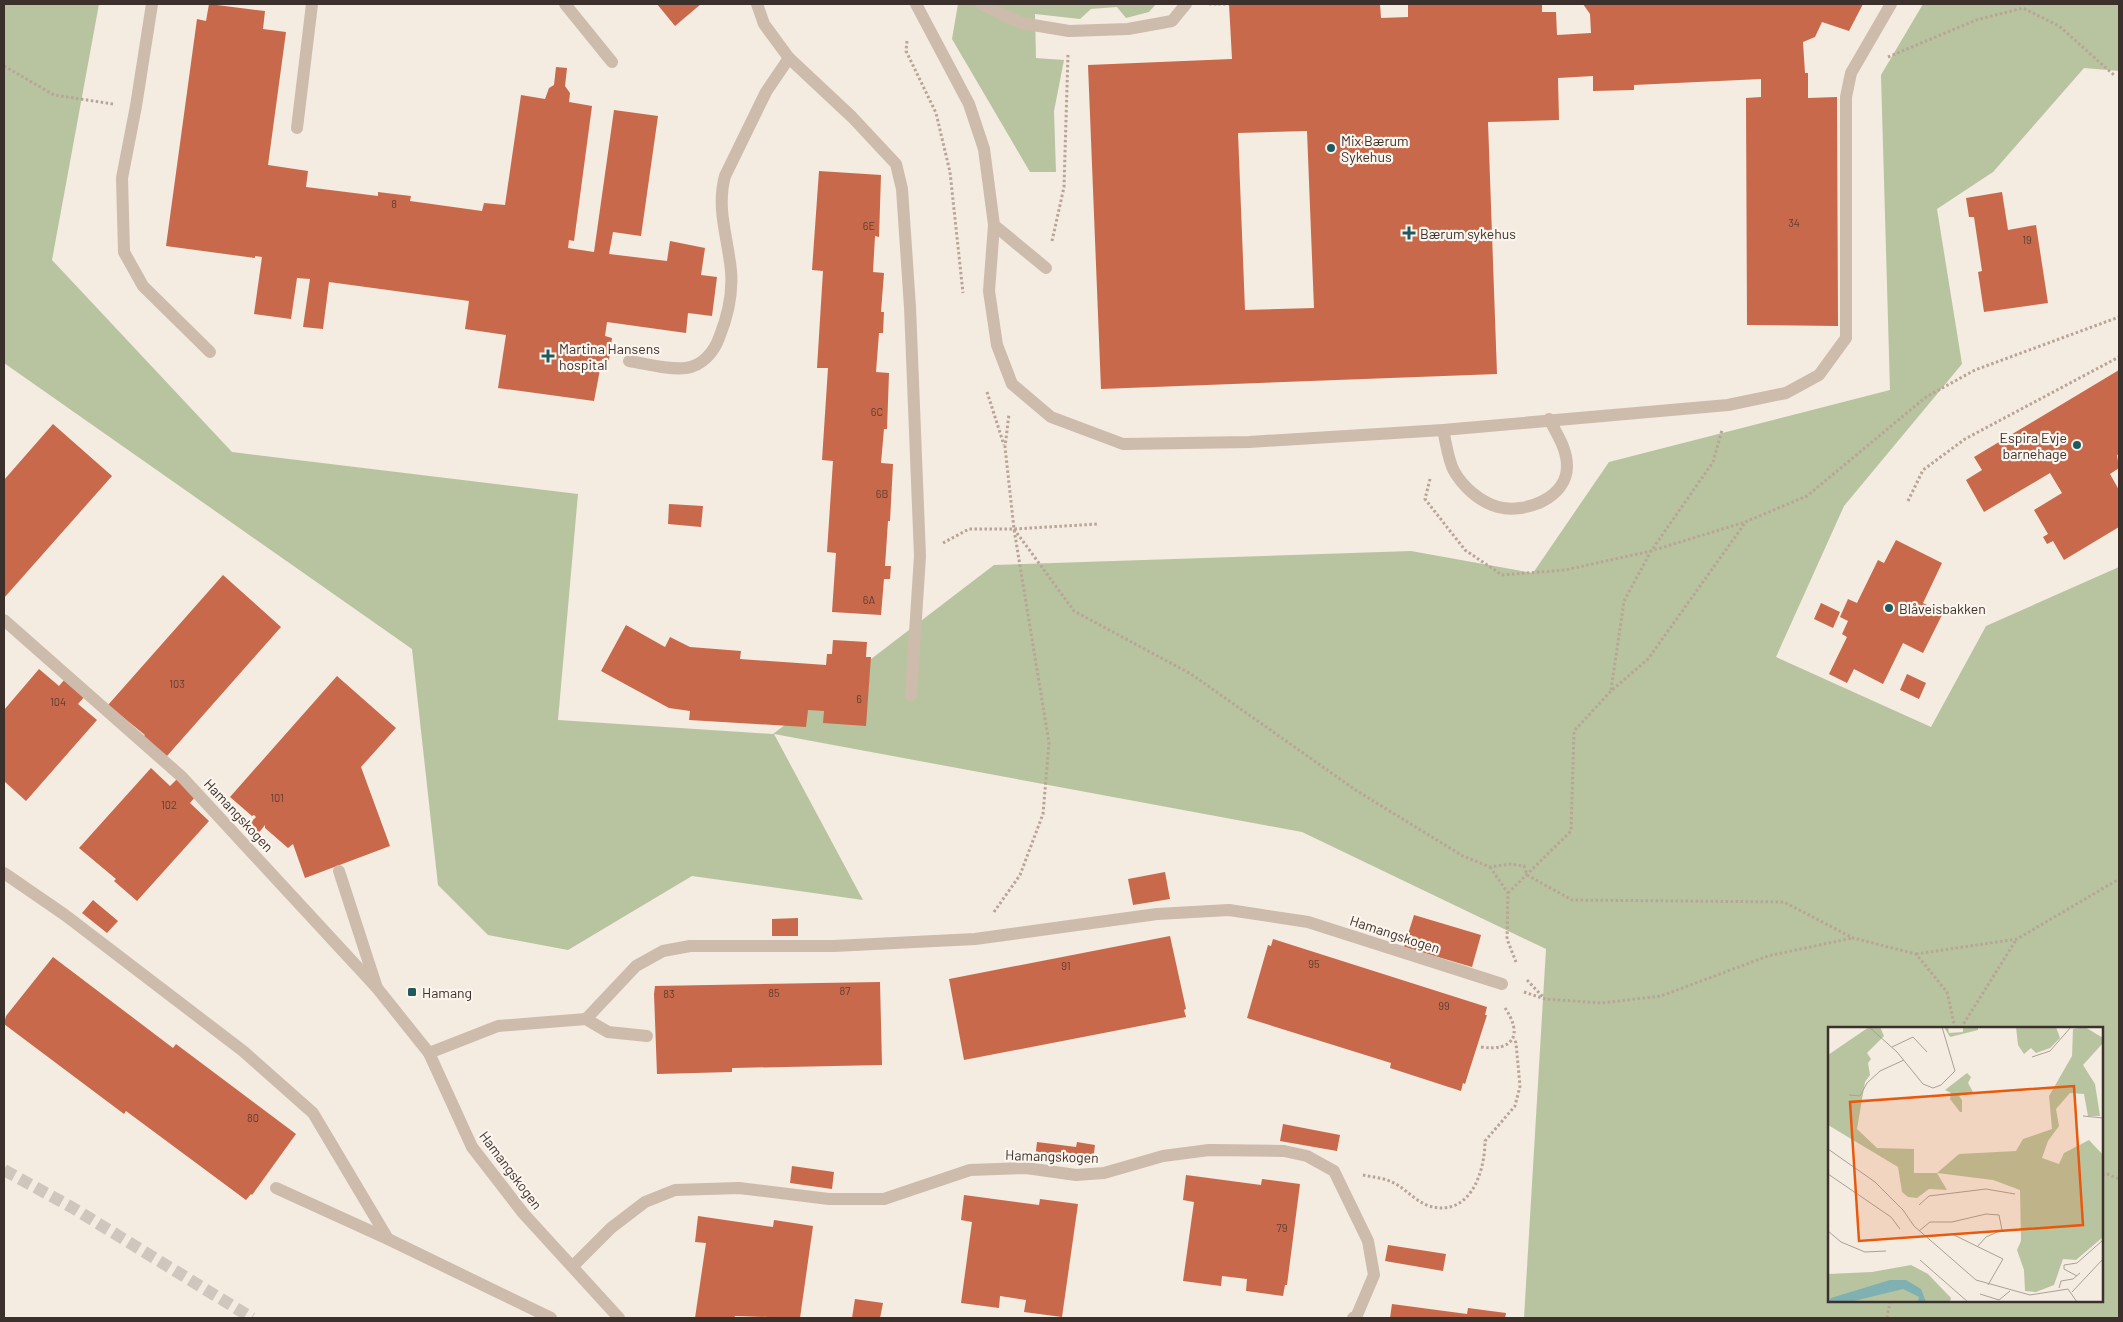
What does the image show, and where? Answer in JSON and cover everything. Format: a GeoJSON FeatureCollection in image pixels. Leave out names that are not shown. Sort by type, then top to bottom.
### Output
{"type":"FeatureCollection","features":[{"type":"Feature","properties":{"kind":"street"},"geometry":{"type":"LineString","coordinates":[[152,4],[136,106],[122,178],[124,252],[144,286],[210,352]]}},
{"type":"Feature","properties":{"kind":"street"},"geometry":{"type":"LineString","coordinates":[[297,128],[312,4]]}},
{"type":"Feature","properties":{"kind":"street"},"geometry":{"type":"LineString","coordinates":[[565,4],[612,62]]}},
{"type":"Feature","properties":{"kind":"street"},"geometry":{"type":"LineString","coordinates":[[757,4],[764,24],[789,58],[852,117],[896,164],[902,189],[910,307],[920,556],[911,695]]}},
{"type":"Feature","properties":{"kind":"street"},"geometry":{"type":"LineString","coordinates":[[916,4],[969,104],[984,149],[994,225],[989,291],[997,345],[1012,384],[1052,417],[1123,444],[1249,442],[1443,430],[1549,419],[1728,405],[1786,393],[1819,376],[1846,338],[1846,98],[1851,73],[1891,4]]}},
{"type":"Feature","properties":{"kind":"street"},"geometry":{"type":"LineString","coordinates":[[981,4],[1021,23],[1068,31],[1128,29],[1172,21],[1186,4]]}},
{"type":"Feature","properties":{"kind":"street"},"geometry":{"type":"LineString","coordinates":[[629,361],[673,368],[688,368],[705,359],[713,351],[728,315],[731,291],[731,270],[720,201],[722,187],[725,176],[766,92],[789,58]]}},
{"type":"Feature","properties":{"kind":"street"},"geometry":{"type":"LineString","coordinates":[[994,225],[1046,268]]}},
{"type":"Feature","properties":{"kind":"street"},"geometry":{"type":"LineString","coordinates":[[1443,430],[1454,471],[1475,497],[1497,507],[1518,510],[1544,501],[1561,489],[1567,466],[1563,445],[1549,419]]}},
{"type":"Feature","properties":{"kind":"street","name":"Hamangskogen"},"geometry":{"type":"LineString","coordinates":[[4,620],[182,777],[376,988],[429,1053],[472,1147],[523,1213],[574,1266],[619,1318]]}},
{"type":"Feature","properties":{"kind":"street"},"geometry":{"type":"LineString","coordinates":[[340,871],[376,988]]}},
{"type":"Feature","properties":{"kind":"street"},"geometry":{"type":"LineString","coordinates":[[4,873],[64,915],[243,1052],[314,1113],[388,1239]]}},
{"type":"Feature","properties":{"kind":"street","name":"Hamangskogen"},"geometry":{"type":"LineString","coordinates":[[586,1018],[636,966],[664,951],[690,946],[834,946],[975,939],[1157,914],[1229,910],[1308,922],[1502,984]]}},
{"type":"Feature","properties":{"kind":"street"},"geometry":{"type":"LineString","coordinates":[[429,1053],[498,1026],[586,1018],[608,1032],[647,1036]]}},
{"type":"Feature","properties":{"kind":"street","name":"Hamangskogen"},"geometry":{"type":"LineString","coordinates":[[574,1266],[611,1228],[638,1207],[675,1190],[739,1188],[828,1199],[884,1199],[970,1170],[1026,1168],[1076,1175],[1104,1173],[1163,1156],[1209,1150],[1284,1151],[1307,1156],[1334,1171],[1368,1241],[1374,1274],[1353,1318]]}},
{"type":"Feature","properties":{"kind":"street"},"geometry":{"type":"LineString","coordinates":[[276,1188],[388,1239],[551,1318]]}},
{"type":"Feature","properties":{"kind":"path"},"geometry":{"type":"LineString","coordinates":[[1218,4],[1229,4]]}},
{"type":"Feature","properties":{"kind":"path"},"geometry":{"type":"LineString","coordinates":[[1851,73],[1976,20],[2023,8],[2059,26],[2114,75]]}},
{"type":"Feature","properties":{"kind":"path"},"geometry":{"type":"LineString","coordinates":[[1046,268],[1064,187],[1068,31]]}},
{"type":"Feature","properties":{"kind":"path"},"geometry":{"type":"LineString","coordinates":[[909,32],[906,52],[936,113],[950,172],[960,282],[964,301]]}},
{"type":"Feature","properties":{"kind":"path"},"geometry":{"type":"LineString","coordinates":[[4,66],[54,95],[93,102],[136,106]]}},
{"type":"Feature","properties":{"kind":"path"},"geometry":{"type":"LineString","coordinates":[[1432,473],[1425,500],[1465,550],[1502,574],[1565,570],[1651,551],[1745,522],[1807,496],[1926,397],[1966,374],[2119,317]]}},
{"type":"Feature","properties":{"kind":"path"},"geometry":{"type":"LineString","coordinates":[[1908,501],[1923,470],[1965,438],[2119,357]]}},
{"type":"Feature","properties":{"kind":"path"},"geometry":{"type":"LineString","coordinates":[[984,383],[991,410],[1005,447]]}},
{"type":"Feature","properties":{"kind":"path"},"geometry":{"type":"LineString","coordinates":[[975,939],[1020,875],[1043,814],[1049,743],[1014,529],[1005,447],[1012,384]]}},
{"type":"Feature","properties":{"kind":"path"},"geometry":{"type":"LineString","coordinates":[[1611,691],[1624,601],[1651,551],[1713,462],[1728,405]]}},
{"type":"Feature","properties":{"kind":"path"},"geometry":{"type":"LineString","coordinates":[[1508,893],[1571,831],[1574,730],[1611,691],[1648,659],[1745,522]]}},
{"type":"Feature","properties":{"kind":"path"},"geometry":{"type":"LineString","coordinates":[[920,556],[969,528],[1014,529],[1098,524]]}},
{"type":"Feature","properties":{"kind":"path"},"geometry":{"type":"LineString","coordinates":[[1014,529],[1074,611],[1191,674],[1357,791],[1463,856],[1490,868],[1508,893],[1506,939],[1516,964]]}},
{"type":"Feature","properties":{"kind":"path"},"geometry":{"type":"LineString","coordinates":[[1490,868],[1510,864],[1524,866],[1527,875],[1572,900],[1784,902],[1853,938],[1916,954],[2017,939],[2119,879]]}},
{"type":"Feature","properties":{"kind":"path"},"geometry":{"type":"LineString","coordinates":[[1502,984],[1545,999],[1602,1003],[1661,996],[1768,956],[1853,938]]}},
{"type":"Feature","properties":{"kind":"path"},"geometry":{"type":"LineString","coordinates":[[1962,1027],[2017,939]]}},
{"type":"Feature","properties":{"kind":"path"},"geometry":{"type":"LineString","coordinates":[[1916,954],[1947,992],[1955,1027]]}},
{"type":"Feature","properties":{"kind":"path"},"geometry":{"type":"LineString","coordinates":[[1481,1048],[1496,1050],[1505,1047],[1514,1038],[1516,1031],[1512,1018],[1498,997],[1486,988],[1485,979]]}},
{"type":"Feature","properties":{"kind":"path"},"geometry":{"type":"LineString","coordinates":[[1526,979],[1545,999]]}},
{"type":"Feature","properties":{"kind":"path"},"geometry":{"type":"LineString","coordinates":[[1336,1176],[1350,1172],[1393,1182],[1408,1195],[1430,1206],[1455,1205],[1464,1201],[1473,1191],[1485,1153],[1484,1141],[1515,1106],[1520,1086],[1514,1038]]}},
{"type":"Feature","properties":{"kind":"path"},"geometry":{"type":"LineString","coordinates":[[2103,1175],[2107,1174],[2119,1179]]}},
{"type":"Feature","properties":{"kind":"path"},"geometry":{"type":"LineString","coordinates":[[1887,1318],[1890,1302]]}},
{"type":"Feature","properties":{"kind":"green space"},"geometry":{"type":"Polygon","coordinates":[[[4,4],[99,4],[52,260],[232,452],[578,494],[558,720],[773,734],[994,565],[1411,551],[1533,573],[1609,462],[1890,390],[1881,75],[1923,4],[2119,4],[2119,71],[2084,68],[1993,172],[1937,209],[1962,364],[1844,506],[1776,657],[1931,727],[1986,626],[2119,567],[2119,1318],[1524,1318],[1546,949],[1302,832],[774,734],[863,900],[692,876],[568,950],[488,935],[438,885],[412,649],[4,363],[4,4]]]}},
{"type":"Feature","properties":{"kind":"green space"},"geometry":{"type":"Polygon","coordinates":[[[958,4],[1156,4],[1149,12],[1126,18],[1117,7],[1091,9],[1080,19],[1035,14],[1036,58],[1064,60],[1054,111],[1056,172],[1030,172],[952,39],[958,4]]]}},
{"type":"Feature","properties":{"kind":"building"},"geometry":{"type":"Polygon","coordinates":[[[209,4],[265,11],[263,29],[286,32],[268,165],[308,171],[306,187],[378,196],[378,192],[411,196],[410,201],[482,211],[484,203],[505,205],[521,95],[545,99],[549,88],[554,85],[556,67],[567,68],[565,86],[570,93],[569,102],[592,106],[574,241],[569,240],[568,248],[594,252],[614,110],[658,116],[641,236],[613,232],[609,254],[667,261],[670,241],[705,248],[701,275],[717,277],[712,316],[688,313],[686,333],[607,322],[605,336],[612,338],[609,360],[602,359],[594,401],[498,388],[506,335],[465,329],[469,301],[329,282],[323,329],[303,327],[310,279],[297,278],[291,319],[254,314],[262,257],[255,256],[255,258],[166,246],[197,19],[206,21],[209,4]]]}},
{"type":"Feature","properties":{"kind":"building"},"geometry":{"type":"Polygon","coordinates":[[[657,4],[701,4],[675,26],[657,4]]]}},
{"type":"Feature","properties":{"kind":"building"},"geometry":{"type":"Polygon","coordinates":[[[1229,4],[1380,4],[1381,18],[1408,17],[1408,4],[1542,4],[1542,12],[1556,12],[1557,35],[1591,33],[1590,14],[1583,4],[1863,4],[1849,31],[1822,22],[1815,37],[1803,42],[1805,73],[1808,73],[1808,98],[1837,97],[1838,326],[1747,325],[1746,98],[1761,97],[1761,79],[1634,85],[1634,90],[1593,91],[1593,76],[1558,78],[1559,120],[1488,122],[1497,374],[1101,389],[1088,65],[1232,59],[1229,4]],[[1307,131],[1238,133],[1245,310],[1314,308],[1307,131]]]}},
{"type":"Feature","properties":{"kind":"building"},"geometry":{"type":"Polygon","coordinates":[[[819,171],[881,175],[879,237],[875,236],[873,272],[884,273],[881,312],[884,312],[883,333],[879,333],[876,372],[889,373],[887,429],[884,429],[881,463],[893,464],[885,566],[891,566],[890,579],[884,579],[881,615],[832,612],[836,553],[827,552],[833,461],[822,460],[828,368],[817,368],[823,271],[812,270],[819,171]]]}},
{"type":"Feature","properties":{"kind":"building"},"geometry":{"type":"Polygon","coordinates":[[[2002,192],[2008,230],[2036,225],[2048,303],[1984,312],[1978,272],[1982,271],[1974,217],[1969,217],[1966,198],[2002,192]]]}},
{"type":"Feature","properties":{"kind":"building"},"geometry":{"type":"Polygon","coordinates":[[[2119,370],[2119,454],[2117,455],[2119,468],[2110,474],[2119,490],[2119,527],[2064,560],[2053,541],[2047,544],[2043,537],[2048,534],[2034,510],[2062,493],[2050,473],[1984,512],[1966,480],[1982,470],[1974,457],[2119,370]]]}},
{"type":"Feature","properties":{"kind":"building"},"geometry":{"type":"Polygon","coordinates":[[[53,424],[112,476],[4,598],[4,480],[53,424]]]}},
{"type":"Feature","properties":{"kind":"building"},"geometry":{"type":"Polygon","coordinates":[[[669,504],[703,506],[701,527],[668,524],[669,504]]]}},
{"type":"Feature","properties":{"kind":"building","name":"Blåveisbakken"},"geometry":{"type":"Polygon","coordinates":[[[1896,540],[1942,563],[1923,603],[1943,613],[1923,653],[1903,643],[1883,684],[1854,669],[1847,683],[1829,674],[1847,637],[1842,634],[1848,621],[1840,617],[1848,599],[1857,603],[1878,560],[1884,563],[1896,540]]]}},
{"type":"Feature","properties":{"kind":"building"},"geometry":{"type":"Polygon","coordinates":[[[223,575],[281,627],[167,756],[143,737],[145,735],[108,705],[223,575]]]}},
{"type":"Feature","properties":{"kind":"building"},"geometry":{"type":"Polygon","coordinates":[[[1821,603],[1840,612],[1833,628],[1814,619],[1821,603]]]}},
{"type":"Feature","properties":{"kind":"building"},"geometry":{"type":"Polygon","coordinates":[[[626,625],[665,647],[670,637],[690,647],[741,651],[740,659],[826,665],[827,654],[832,654],[833,640],[867,642],[866,657],[871,657],[866,726],[823,723],[824,711],[808,710],[806,727],[689,720],[690,711],[669,708],[601,671],[626,625]]]}},
{"type":"Feature","properties":{"kind":"building"},"geometry":{"type":"Polygon","coordinates":[[[39,669],[59,686],[65,679],[85,696],[78,704],[97,720],[26,801],[4,781],[4,710],[39,669]]]}},
{"type":"Feature","properties":{"kind":"building"},"geometry":{"type":"Polygon","coordinates":[[[1907,674],[1926,683],[1919,699],[1900,690],[1907,674]]]}},
{"type":"Feature","properties":{"kind":"building"},"geometry":{"type":"Polygon","coordinates":[[[337,676],[396,728],[361,767],[390,846],[305,878],[293,844],[288,848],[265,828],[265,825],[257,835],[247,826],[256,817],[252,816],[230,797],[337,676]]]}},
{"type":"Feature","properties":{"kind":"building"},"geometry":{"type":"Polygon","coordinates":[[[151,768],[170,786],[177,779],[196,796],[190,803],[209,821],[137,901],[114,881],[116,879],[79,848],[151,768]]]}},
{"type":"Feature","properties":{"kind":"building"},"geometry":{"type":"Polygon","coordinates":[[[1165,872],[1170,899],[1133,905],[1128,879],[1165,872]]]}},
{"type":"Feature","properties":{"kind":"building"},"geometry":{"type":"Polygon","coordinates":[[[93,900],[118,921],[107,933],[82,913],[93,900]]]}},
{"type":"Feature","properties":{"kind":"building"},"geometry":{"type":"Polygon","coordinates":[[[1414,915],[1481,935],[1472,967],[1404,947],[1414,915]]]}},
{"type":"Feature","properties":{"kind":"building"},"geometry":{"type":"Polygon","coordinates":[[[798,918],[798,936],[772,936],[772,919],[798,918]]]}},
{"type":"Feature","properties":{"kind":"building"},"geometry":{"type":"Polygon","coordinates":[[[1170,936],[1186,1009],[1184,1010],[1186,1017],[964,1060],[949,979],[1170,936]]]}},
{"type":"Feature","properties":{"kind":"building"},"geometry":{"type":"Polygon","coordinates":[[[1273,939],[1487,1007],[1485,1015],[1487,1015],[1465,1084],[1463,1083],[1461,1091],[1390,1068],[1391,1063],[1247,1018],[1268,945],[1271,946],[1273,939]]]}},
{"type":"Feature","properties":{"kind":"building"},"geometry":{"type":"Polygon","coordinates":[[[53,957],[173,1048],[176,1044],[296,1134],[252,1195],[246,1200],[126,1111],[124,1114],[4,1024],[6,1016],[53,957]]]}},
{"type":"Feature","properties":{"kind":"building"},"geometry":{"type":"Polygon","coordinates":[[[880,982],[882,1065],[732,1068],[732,1072],[657,1074],[655,986],[880,982]]]}},
{"type":"Feature","properties":{"kind":"building"},"geometry":{"type":"Polygon","coordinates":[[[1283,1124],[1340,1135],[1337,1151],[1280,1141],[1283,1124]]]}},
{"type":"Feature","properties":{"kind":"building"},"geometry":{"type":"Polygon","coordinates":[[[1037,1142],[1076,1147],[1077,1142],[1095,1145],[1093,1161],[1080,1160],[1079,1164],[1035,1159],[1037,1142]]]}},
{"type":"Feature","properties":{"kind":"building"},"geometry":{"type":"Polygon","coordinates":[[[792,1166],[834,1172],[832,1189],[790,1183],[792,1166]]]}},
{"type":"Feature","properties":{"kind":"building"},"geometry":{"type":"Polygon","coordinates":[[[1186,1175],[1261,1185],[1262,1179],[1300,1184],[1287,1285],[1285,1285],[1283,1296],[1246,1291],[1247,1279],[1222,1276],[1221,1286],[1183,1281],[1194,1202],[1183,1200],[1186,1175]]]}},
{"type":"Feature","properties":{"kind":"building"},"geometry":{"type":"Polygon","coordinates":[[[964,1195],[1039,1205],[1040,1199],[1078,1204],[1062,1317],[1024,1312],[1026,1300],[1000,1296],[999,1308],[961,1303],[972,1222],[961,1220],[964,1195]]]}},
{"type":"Feature","properties":{"kind":"building"},"geometry":{"type":"Polygon","coordinates":[[[698,1216],[773,1227],[774,1220],[813,1226],[800,1318],[735,1316],[734,1318],[695,1318],[706,1243],[695,1242],[698,1216]]]}},
{"type":"Feature","properties":{"kind":"building"},"geometry":{"type":"Polygon","coordinates":[[[1388,1245],[1446,1254],[1443,1271],[1385,1261],[1388,1245]]]}},
{"type":"Feature","properties":{"kind":"building"},"geometry":{"type":"Polygon","coordinates":[[[855,1299],[883,1303],[880,1318],[852,1318],[855,1299]]]}},
{"type":"Feature","properties":{"kind":"building"},"geometry":{"type":"Polygon","coordinates":[[[1392,1304],[1467,1314],[1468,1308],[1506,1313],[1505,1318],[1390,1318],[1392,1304]]]}},
{"type":"Feature","properties":{"kind":"tunnel"},"geometry":{"type":"LineString","coordinates":[[4,1170],[73,1208],[252,1318]]}},
{"type":"Feature","properties":{"kind":"place","name":"Mix Bærum Sykehus"},"geometry":{"type":"Point","coordinates":[1331,148]}},
{"type":"Feature","properties":{"kind":"place","name":"Bærum sykehus"},"geometry":{"type":"Point","coordinates":[1409,233]}},
{"type":"Feature","properties":{"kind":"place","name":"Martina Hansens hospital"},"geometry":{"type":"Point","coordinates":[548,356]}},
{"type":"Feature","properties":{"kind":"place","name":"Espira Evje barnehage"},"geometry":{"type":"Point","coordinates":[2077,445]}},
{"type":"Feature","properties":{"kind":"place","name":"Blåveisbakken"},"geometry":{"type":"Point","coordinates":[1889,608]}},
{"type":"Feature","properties":{"kind":"place","name":"Hamang"},"geometry":{"type":"Point","coordinates":[412,992]}}]}
